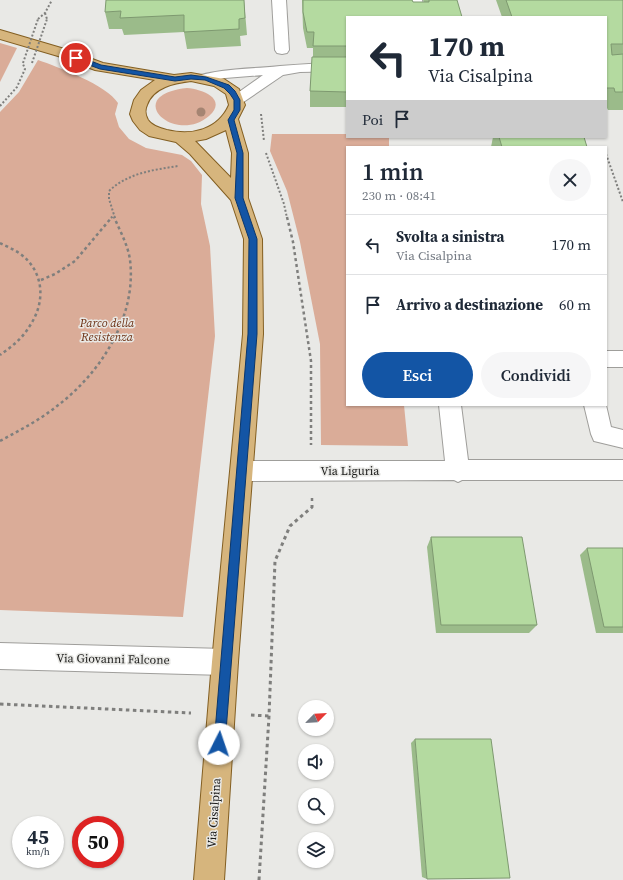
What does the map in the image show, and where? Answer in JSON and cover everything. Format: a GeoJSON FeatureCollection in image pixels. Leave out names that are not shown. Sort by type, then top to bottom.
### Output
{"type":"FeatureCollection","features":[{"type":"Feature","properties":{"kind":"main road"},"geometry":{"type":"LineString","coordinates":[[0,34],[64,53],[100,67],[175,79]]}},
{"type":"Feature","properties":{"kind":"main road"},"geometry":{"type":"LineString","coordinates":[[100,67],[141,99],[149,90],[175,79],[191,77],[206,78],[226,86],[237,100],[237,110],[231,120]]}},
{"type":"Feature","properties":{"kind":"main road","name":"Via Cisalpina"},"geometry":{"type":"LineString","coordinates":[[141,99],[138,108],[138,117],[144,125],[153,132],[166,136],[181,138],[195,137],[222,128],[231,120],[240,153],[239,198],[253,239],[253,334],[225,662],[209,880]]}},
{"type":"Feature","properties":{"kind":"main road","name":"Via Cisalpina"},"geometry":{"type":"LineString","coordinates":[[181,138],[196,150],[239,198]]}},
{"type":"Feature","properties":{"kind":"street"},"geometry":{"type":"LineString","coordinates":[[278,0],[282,50]]}},
{"type":"Feature","properties":{"kind":"street"},"geometry":{"type":"LineString","coordinates":[[415,0],[419,16]]}},
{"type":"Feature","properties":{"kind":"street"},"geometry":{"type":"LineString","coordinates":[[206,78],[225,74],[279,71],[300,68],[346,68]]}},
{"type":"Feature","properties":{"kind":"street"},"geometry":{"type":"LineString","coordinates":[[237,100],[279,71]]}},
{"type":"Feature","properties":{"kind":"street"},"geometry":{"type":"LineString","coordinates":[[607,359],[623,359]]}},
{"type":"Feature","properties":{"kind":"street"},"geometry":{"type":"LineString","coordinates":[[450,406],[458,472]]}},
{"type":"Feature","properties":{"kind":"street"},"geometry":{"type":"LineString","coordinates":[[595,406],[602,434],[623,439]]}},
{"type":"Feature","properties":{"kind":"street","name":"Via Liguria"},"geometry":{"type":"LineString","coordinates":[[242,471],[312,470],[458,472],[623,470]]}},
{"type":"Feature","properties":{"kind":"street","name":"Via Giovanni Falcone"},"geometry":{"type":"LineString","coordinates":[[0,656],[225,662]]}},
{"type":"Feature","properties":{"kind":"path"},"geometry":{"type":"LineString","coordinates":[[0,106],[17,87],[25,69],[22,63],[38,19],[45,13],[52,0]]}},
{"type":"Feature","properties":{"kind":"path"},"geometry":{"type":"LineString","coordinates":[[32,63],[47,19],[45,13]]}},
{"type":"Feature","properties":{"kind":"path"},"geometry":{"type":"LineString","coordinates":[[240,153],[265,149],[284,204],[293,242],[311,361],[312,507],[290,526],[275,561],[269,716],[259,880]]}},
{"type":"Feature","properties":{"kind":"path"},"geometry":{"type":"LineString","coordinates":[[607,157],[623,202]]}},
{"type":"Feature","properties":{"kind":"path"},"geometry":{"type":"LineString","coordinates":[[0,442],[32,424],[63,401],[96,367],[108,351],[115,338],[126,311],[131,276],[128,248],[110,204],[110,191],[122,181],[152,170],[207,162]]}},
{"type":"Feature","properties":{"kind":"path"},"geometry":{"type":"LineString","coordinates":[[41,280],[55,274],[75,261],[114,215]]}},
{"type":"Feature","properties":{"kind":"path"},"geometry":{"type":"LineString","coordinates":[[0,243],[12,248],[31,261],[41,280],[41,302],[31,326],[11,348],[0,355]]}},
{"type":"Feature","properties":{"kind":"path"},"geometry":{"type":"LineString","coordinates":[[0,704],[269,716]]}},
{"type":"Feature","properties":{"kind":"green space"},"geometry":{"type":"Polygon","coordinates":[[[0,43],[17,48],[0,82],[0,43]]]}},
{"type":"Feature","properties":{"kind":"green space","name":"Parco della Resistenza"},"geometry":{"type":"Polygon","coordinates":[[[38,60],[81,77],[104,90],[118,103],[115,114],[119,127],[129,139],[146,148],[182,155],[191,161],[202,175],[201,204],[210,246],[215,336],[183,617],[0,610],[0,112],[19,92],[38,60]]]}},
{"type":"Feature","properties":{"kind":"green space"},"geometry":{"type":"Polygon","coordinates":[[[187,88],[199,90],[211,96],[216,105],[209,116],[195,124],[182,125],[169,122],[160,116],[156,108],[158,100],[168,92],[187,88]]]}},
{"type":"Feature","properties":{"kind":"green space"},"geometry":{"type":"Polygon","coordinates":[[[272,134],[346,134],[346,138],[389,138],[389,146],[346,146],[346,406],[404,406],[408,446],[321,445],[320,344],[300,242],[287,191],[270,151],[272,134]]]}},
{"type":"Feature","properties":{"kind":"building"},"geometry":{"type":"Polygon","coordinates":[[[106,0],[244,0],[245,18],[239,19],[239,29],[184,32],[184,15],[120,18],[121,11],[105,12],[106,0]]]}},
{"type":"Feature","properties":{"kind":"building"},"geometry":{"type":"Polygon","coordinates":[[[303,0],[412,0],[413,2],[429,2],[429,0],[457,0],[462,16],[346,16],[346,46],[313,46],[314,32],[307,32],[303,12],[303,0]]]}},
{"type":"Feature","properties":{"kind":"building"},"geometry":{"type":"Polygon","coordinates":[[[506,0],[623,0],[623,44],[611,44],[612,55],[623,54],[623,92],[615,92],[614,88],[607,88],[607,16],[512,16],[506,0]]]}},
{"type":"Feature","properties":{"kind":"building"},"geometry":{"type":"Polygon","coordinates":[[[312,57],[346,57],[346,92],[310,91],[312,57]]]}},
{"type":"Feature","properties":{"kind":"building"},"geometry":{"type":"Polygon","coordinates":[[[499,138],[584,138],[587,146],[502,146],[499,138]]]}},
{"type":"Feature","properties":{"kind":"building"},"geometry":{"type":"Polygon","coordinates":[[[431,537],[522,537],[537,625],[441,625],[431,537]]]}},
{"type":"Feature","properties":{"kind":"building"},"geometry":{"type":"Polygon","coordinates":[[[587,548],[623,548],[623,627],[604,627],[587,548]]]}},
{"type":"Feature","properties":{"kind":"building"},"geometry":{"type":"Polygon","coordinates":[[[415,739],[491,739],[510,878],[427,879],[415,739]]]}},
{"type":"Feature","properties":{"kind":"route"},"geometry":{"type":"LineString","coordinates":[[76,58],[100,67],[175,79],[191,77],[206,78],[226,86],[237,100],[237,110],[231,120],[240,153],[241,165],[239,198],[253,239],[253,334],[219,744]]}}]}
